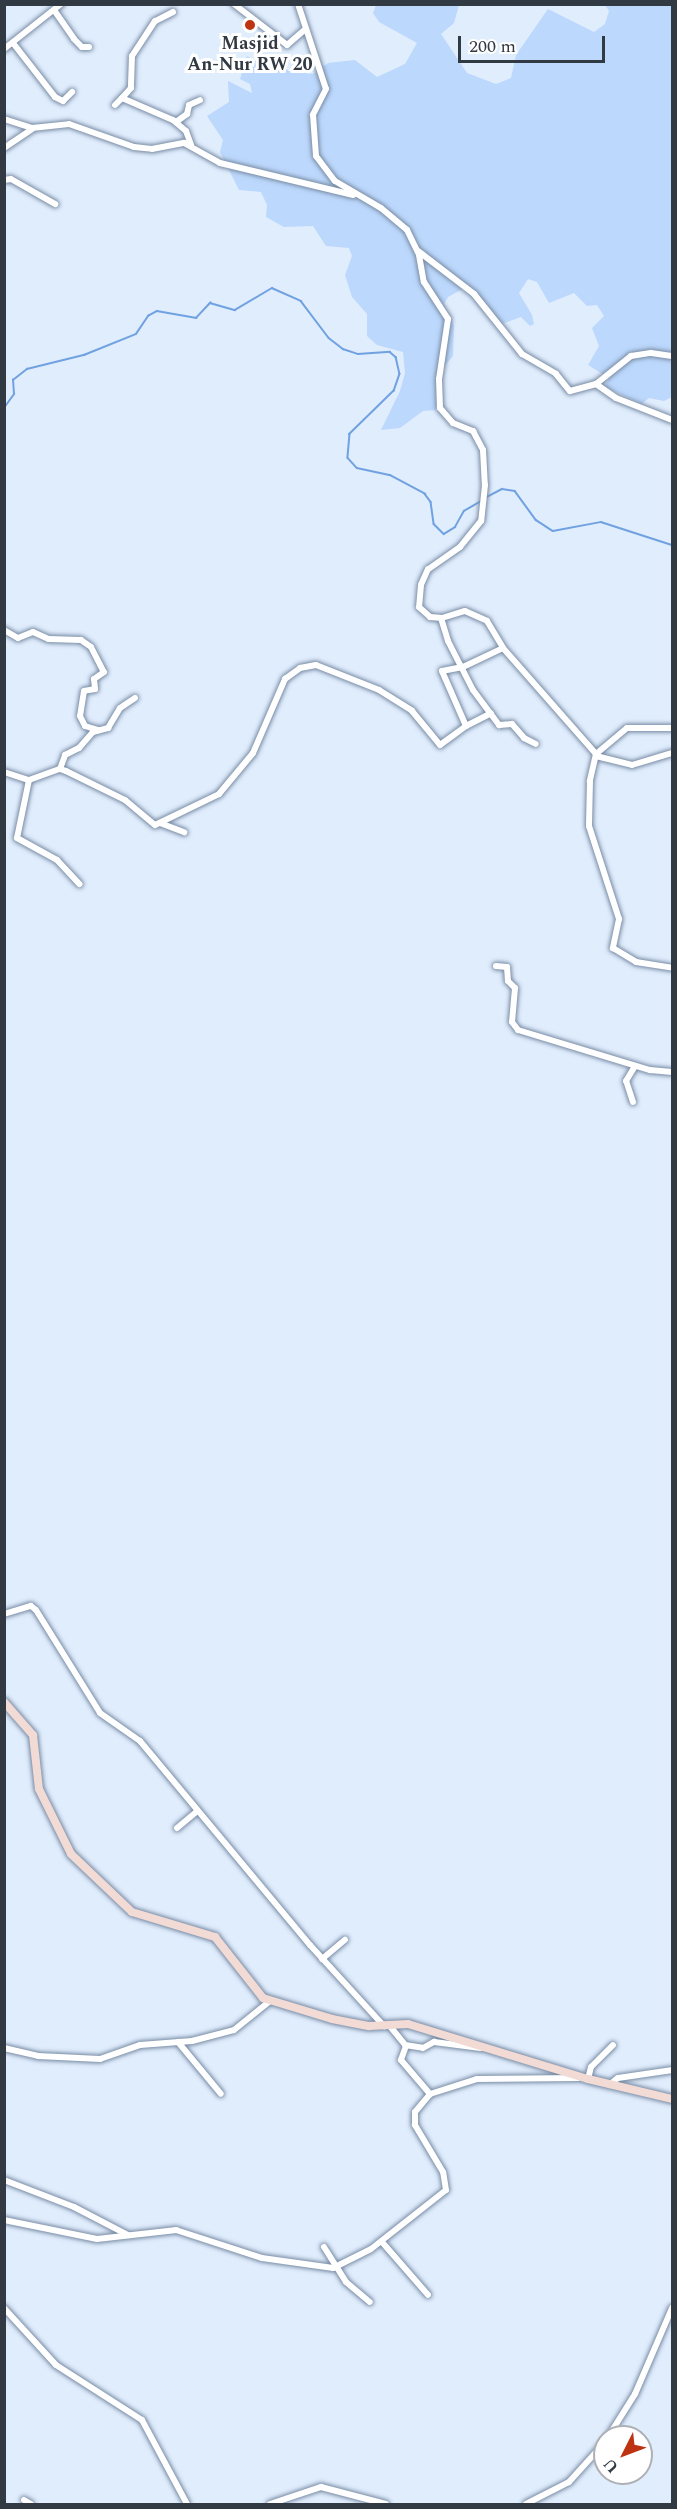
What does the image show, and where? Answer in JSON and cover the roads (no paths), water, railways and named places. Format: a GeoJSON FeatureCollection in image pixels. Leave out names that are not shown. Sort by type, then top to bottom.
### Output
{"type":"FeatureCollection","features":[{"type":"Feature","properties":{"kind":"street"},"geometry":{"type":"LineString","coordinates":[[4,49],[61,4]]}},
{"type":"Feature","properties":{"kind":"street"},"geometry":{"type":"LineString","coordinates":[[234,4],[289,46],[304,30]]}},
{"type":"Feature","properties":{"kind":"street"},"geometry":{"type":"LineString","coordinates":[[298,4],[304,30],[326,89],[313,115],[316,156],[335,181],[396,219],[407,230],[424,282],[448,319],[439,379],[440,408],[453,423],[469,428],[478,437],[485,459],[486,485],[480,521],[466,540],[433,564],[424,577],[419,607],[425,615],[441,618],[459,611],[475,613],[487,621],[503,648],[596,755],[632,765],[672,753]]}},
{"type":"Feature","properties":{"kind":"street"},"geometry":{"type":"LineString","coordinates":[[54,10],[74,39],[82,47],[89,47]]}},
{"type":"Feature","properties":{"kind":"street"},"geometry":{"type":"LineString","coordinates":[[115,105],[131,88],[132,56],[155,21],[173,12]]}},
{"type":"Feature","properties":{"kind":"street"},"geometry":{"type":"LineString","coordinates":[[13,43],[54,97],[63,101],[72,92]]}},
{"type":"Feature","properties":{"kind":"street"},"geometry":{"type":"LineString","coordinates":[[122,98],[176,122],[186,131],[191,145]]}},
{"type":"Feature","properties":{"kind":"street"},"geometry":{"type":"LineString","coordinates":[[176,122],[187,114],[189,105],[200,100]]}},
{"type":"Feature","properties":{"kind":"street"},"geometry":{"type":"LineString","coordinates":[[4,119],[32,128],[69,124],[144,148],[180,143],[191,145],[220,163],[356,195]]}},
{"type":"Feature","properties":{"kind":"street"},"geometry":{"type":"LineString","coordinates":[[4,148],[32,128]]}},
{"type":"Feature","properties":{"kind":"street"},"geometry":{"type":"LineString","coordinates":[[4,180],[11,179],[55,204]]}},
{"type":"Feature","properties":{"kind":"street"},"geometry":{"type":"LineString","coordinates":[[415,249],[474,294],[522,354],[556,374],[569,391],[596,384],[631,356],[651,353],[672,356]]}},
{"type":"Feature","properties":{"kind":"street"},"geometry":{"type":"LineString","coordinates":[[596,384],[616,398],[672,420]]}},
{"type":"Feature","properties":{"kind":"street"},"geometry":{"type":"LineString","coordinates":[[441,618],[448,641],[473,690],[501,726],[510,723],[524,738],[536,744]]}},
{"type":"Feature","properties":{"kind":"street"},"geometry":{"type":"LineString","coordinates":[[4,630],[18,638],[33,632],[49,639],[81,640],[91,647],[104,672],[94,679],[95,689],[84,690],[80,716],[85,726],[98,730]]}},
{"type":"Feature","properties":{"kind":"street"},"geometry":{"type":"LineString","coordinates":[[466,726],[442,675],[445,670],[463,667],[503,648]]}},
{"type":"Feature","properties":{"kind":"street"},"geometry":{"type":"LineString","coordinates":[[4,772],[29,780],[60,769],[125,800],[152,825],[160,823],[219,794],[254,753],[285,680],[308,664],[379,690],[412,711],[439,745],[466,726],[491,713]]}},
{"type":"Feature","properties":{"kind":"street"},"geometry":{"type":"LineString","coordinates":[[60,769],[65,755],[80,748],[85,739],[98,730],[108,728],[120,708],[135,698]]}},
{"type":"Feature","properties":{"kind":"street"},"geometry":{"type":"LineString","coordinates":[[672,728],[627,728],[596,755],[590,781],[589,826],[619,918],[613,948],[636,962],[672,968]]}},
{"type":"Feature","properties":{"kind":"street"},"geometry":{"type":"LineString","coordinates":[[29,780],[17,838],[57,860],[79,884]]}},
{"type":"Feature","properties":{"kind":"street"},"geometry":{"type":"LineString","coordinates":[[160,823],[184,832]]}},
{"type":"Feature","properties":{"kind":"street"},"geometry":{"type":"LineString","coordinates":[[496,966],[507,967],[508,981],[515,988],[512,1022],[518,1030],[635,1066],[672,1072]]}},
{"type":"Feature","properties":{"kind":"street"},"geometry":{"type":"LineString","coordinates":[[633,1102],[626,1081],[635,1066]]}},
{"type":"Feature","properties":{"kind":"street"},"geometry":{"type":"LineString","coordinates":[[4,1614],[31,1606],[36,1610],[100,1713],[140,1741],[196,1812],[322,1959],[405,2044],[423,2048],[434,2042],[485,2048]]}},
{"type":"Feature","properties":{"kind":"street"},"geometry":{"type":"LineString","coordinates":[[4,1702],[34,1737],[39,1789],[71,1854],[132,1912],[214,1937],[254,1990],[270,2001],[332,2019],[386,2025],[408,2024],[586,2079],[672,2098]]}},
{"type":"Feature","properties":{"kind":"street"},"geometry":{"type":"LineString","coordinates":[[177,1828],[196,1812]]}},
{"type":"Feature","properties":{"kind":"street"},"geometry":{"type":"LineString","coordinates":[[322,1959],[345,1940]]}},
{"type":"Feature","properties":{"kind":"street"},"geometry":{"type":"LineString","coordinates":[[4,2048],[32,2055],[90,2060],[140,2045],[178,2042],[234,2030],[270,2001]]}},
{"type":"Feature","properties":{"kind":"street"},"geometry":{"type":"LineString","coordinates":[[178,2042],[221,2094]]}},
{"type":"Feature","properties":{"kind":"street"},"geometry":{"type":"LineString","coordinates":[[405,2044],[400,2059],[430,2094]]}},
{"type":"Feature","properties":{"kind":"street"},"geometry":{"type":"LineString","coordinates":[[586,2079],[591,2067],[613,2045]]}},
{"type":"Feature","properties":{"kind":"street"},"geometry":{"type":"LineString","coordinates":[[609,2085],[618,2078],[672,2070]]}},
{"type":"Feature","properties":{"kind":"street"},"geometry":{"type":"LineString","coordinates":[[4,2220],[83,2237],[176,2230],[262,2258],[318,2268],[338,2267],[382,2242],[442,2195],[448,2186],[415,2125],[415,2112],[430,2094],[477,2079],[586,2079]]}},
{"type":"Feature","properties":{"kind":"street"},"geometry":{"type":"LineString","coordinates":[[4,2181],[74,2207],[128,2235]]}},
{"type":"Feature","properties":{"kind":"street"},"geometry":{"type":"LineString","coordinates":[[382,2242],[428,2295]]}},
{"type":"Feature","properties":{"kind":"street"},"geometry":{"type":"LineString","coordinates":[[324,2247],[346,2282],[370,2302]]}},
{"type":"Feature","properties":{"kind":"street"},"geometry":{"type":"LineString","coordinates":[[4,2308],[56,2365],[142,2420],[187,2505]]}},
{"type":"Feature","properties":{"kind":"street"},"geometry":{"type":"LineString","coordinates":[[616,2425],[635,2394],[672,2308]]}},
{"type":"Feature","properties":{"kind":"street"},"geometry":{"type":"LineString","coordinates":[[526,2505],[569,2482],[593,2455]]}},
{"type":"Feature","properties":{"kind":"street"},"geometry":{"type":"LineString","coordinates":[[270,2505],[321,2487],[386,2505]]}},
{"type":"Feature","properties":{"kind":"street"},"geometry":{"type":"LineString","coordinates":[[24,2500],[31,2505]]}},
{"type":"Feature","properties":{"kind":"waterway"},"geometry":{"type":"LineString","coordinates":[[4,408],[14,394],[13,380],[27,369],[84,355],[136,334],[148,316],[157,311],[196,318],[210,303],[235,310],[272,288],[301,301],[329,338],[343,349],[358,354],[390,352],[396,357],[400,374],[394,391],[350,434],[348,458],[357,468],[390,475],[425,494],[431,502],[434,524],[444,534],[455,527],[464,511],[481,501]]}},
{"type":"Feature","properties":{"kind":"waterway"},"geometry":{"type":"LineString","coordinates":[[487,497],[502,489],[515,491],[536,520],[553,531],[601,522],[672,545]]}},
{"type":"Feature","properties":{"kind":"place","name":"Masjid An-Nur RW 20"},"geometry":{"type":"Point","coordinates":[250,25]}}]}
